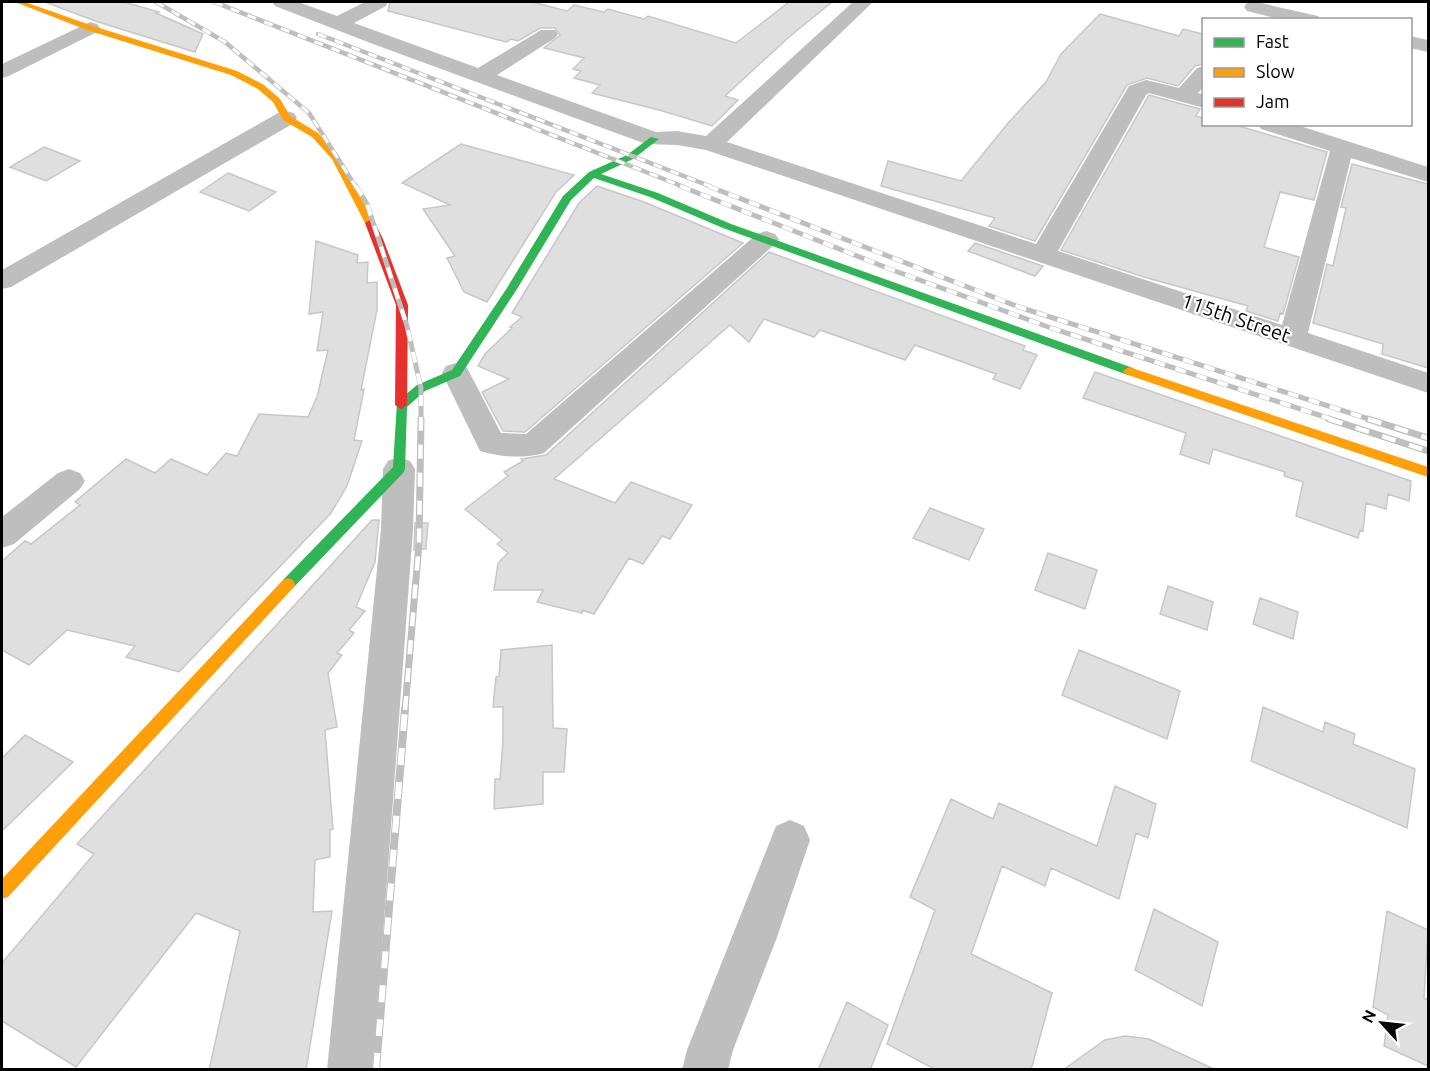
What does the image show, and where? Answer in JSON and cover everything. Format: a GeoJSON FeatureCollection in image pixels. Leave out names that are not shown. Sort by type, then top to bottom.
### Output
{"type":"FeatureCollection","features":[{"type":"Feature","properties":{"kind":"street"},"geometry":{"type":"LineString","coordinates":[[19,2],[90,28],[234,74],[261,87],[277,101],[286,118],[315,135],[336,158],[378,239],[402,305],[396,552],[350,1070]]}},
{"type":"Feature","properties":{"kind":"street","name":"115th Street"},"geometry":{"type":"LineString","coordinates":[[282,2],[654,139],[678,138],[711,144],[1428,383]]}},
{"type":"Feature","properties":{"kind":"street"},"geometry":{"type":"LineString","coordinates":[[339,23],[379,2]]}},
{"type":"Feature","properties":{"kind":"street"},"geometry":{"type":"LineString","coordinates":[[711,144],[864,2]]}},
{"type":"Feature","properties":{"kind":"street"},"geometry":{"type":"LineString","coordinates":[[1252,9],[1300,18]]}},
{"type":"Feature","properties":{"kind":"street"},"geometry":{"type":"LineString","coordinates":[[2,72],[90,28]]}},
{"type":"Feature","properties":{"kind":"street"},"geometry":{"type":"LineString","coordinates":[[481,76],[548,34]]}},
{"type":"Feature","properties":{"kind":"street"},"geometry":{"type":"LineString","coordinates":[[1412,42],[1428,46]]}},
{"type":"Feature","properties":{"kind":"street"},"geometry":{"type":"LineString","coordinates":[[1043,254],[1137,92],[1146,86],[1194,99],[1202,75]]}},
{"type":"Feature","properties":{"kind":"street"},"geometry":{"type":"LineString","coordinates":[[2,281],[286,118]]}},
{"type":"Feature","properties":{"kind":"street"},"geometry":{"type":"LineString","coordinates":[[1275,126],[1428,175]]}},
{"type":"Feature","properties":{"kind":"street"},"geometry":{"type":"LineString","coordinates":[[401,405],[421,388],[456,373],[512,289],[567,198],[592,174],[630,157],[654,139]]}},
{"type":"Feature","properties":{"kind":"street"},"geometry":{"type":"LineString","coordinates":[[1293,337],[1342,149]]}},
{"type":"Feature","properties":{"kind":"street"},"geometry":{"type":"LineString","coordinates":[[592,174],[654,195],[726,226],[1168,385],[1428,472]]}},
{"type":"Feature","properties":{"kind":"street"},"geometry":{"type":"LineString","coordinates":[[456,373],[491,442],[509,446],[532,445],[766,239]]}},
{"type":"Feature","properties":{"kind":"street"},"geometry":{"type":"LineString","coordinates":[[2,891],[351,517],[399,469]]}},
{"type":"Feature","properties":{"kind":"street"},"geometry":{"type":"LineString","coordinates":[[2,535],[69,481]]}},
{"type":"Feature","properties":{"kind":"street"},"geometry":{"type":"LineString","coordinates":[[705,1070],[710,1050],[754,940],[790,840]]}},
{"type":"Feature","properties":{"kind":"building"},"geometry":{"type":"Polygon","coordinates":[[[45,2],[124,2],[159,12],[156,13],[203,34],[195,52],[98,22],[45,2]]]}},
{"type":"Feature","properties":{"kind":"building"},"geometry":{"type":"Polygon","coordinates":[[[390,2],[532,2],[567,11],[574,5],[604,12],[608,9],[644,19],[648,16],[736,43],[789,2],[832,2],[789,37],[725,96],[738,100],[712,126],[592,93],[600,85],[574,78],[581,71],[573,69],[584,58],[544,48],[560,35],[555,28],[540,28],[518,41],[511,39],[506,42],[388,11],[390,2]]]}},
{"type":"Feature","properties":{"kind":"building"},"geometry":{"type":"Polygon","coordinates":[[[1100,14],[1179,36],[1183,29],[1202,34],[1202,64],[1195,66],[1178,86],[1147,78],[1127,85],[1035,241],[989,226],[995,218],[881,186],[888,161],[961,181],[1009,122],[1046,82],[1061,54],[1100,14]]]}},
{"type":"Feature","properties":{"kind":"building"},"geometry":{"type":"Polygon","coordinates":[[[1149,95],[1200,109],[1196,116],[1202,118],[1202,126],[1239,126],[1327,152],[1314,200],[1280,192],[1264,247],[1299,257],[1283,314],[1280,313],[1278,321],[1246,311],[1248,306],[1144,277],[1061,250],[1149,95]]]}},
{"type":"Feature","properties":{"kind":"building"},"geometry":{"type":"Polygon","coordinates":[[[461,144],[574,175],[556,192],[487,302],[464,292],[447,258],[455,256],[423,209],[450,205],[402,183],[461,144]]]}},
{"type":"Feature","properties":{"kind":"building"},"geometry":{"type":"Polygon","coordinates":[[[44,147],[80,161],[46,181],[10,167],[44,147]]]}},
{"type":"Feature","properties":{"kind":"building"},"geometry":{"type":"Polygon","coordinates":[[[1352,164],[1428,184],[1428,368],[1382,354],[1383,344],[1313,323],[1327,264],[1333,266],[1346,208],[1341,207],[1352,164]]]}},
{"type":"Feature","properties":{"kind":"building"},"geometry":{"type":"Polygon","coordinates":[[[228,173],[276,192],[249,211],[200,192],[228,173]]]}},
{"type":"Feature","properties":{"kind":"building"},"geometry":{"type":"Polygon","coordinates":[[[597,186],[644,202],[743,243],[525,432],[503,431],[482,392],[509,379],[478,366],[485,354],[522,317],[512,313],[579,203],[597,186]]]}},
{"type":"Feature","properties":{"kind":"building"},"geometry":{"type":"Polygon","coordinates":[[[316,241],[358,255],[357,263],[368,262],[367,283],[377,282],[377,310],[361,390],[364,389],[354,440],[362,441],[347,486],[331,513],[179,672],[126,657],[135,646],[67,630],[29,665],[2,650],[2,561],[25,541],[31,544],[80,505],[75,502],[126,459],[155,473],[171,459],[207,475],[226,453],[237,456],[259,414],[308,417],[317,397],[328,350],[317,351],[323,312],[309,314],[316,241]]]}},
{"type":"Feature","properties":{"kind":"building"},"geometry":{"type":"Polygon","coordinates":[[[975,243],[1043,266],[1035,276],[968,251],[975,243]]]}},
{"type":"Feature","properties":{"kind":"building"},"geometry":{"type":"Polygon","coordinates":[[[769,252],[1025,346],[1023,350],[1037,355],[1020,389],[993,379],[996,374],[915,345],[905,360],[820,330],[814,337],[764,319],[749,342],[730,325],[554,479],[615,503],[631,482],[692,505],[670,539],[662,536],[643,564],[629,558],[594,614],[537,602],[543,590],[494,590],[498,563],[508,553],[497,544],[502,540],[465,509],[508,476],[504,472],[523,461],[521,459],[546,455],[769,252]]]}},
{"type":"Feature","properties":{"kind":"building"},"geometry":{"type":"Polygon","coordinates":[[[1095,372],[1411,481],[1409,501],[1388,494],[1386,509],[1366,503],[1363,531],[1360,530],[1358,538],[1296,516],[1303,482],[1284,476],[1285,472],[1213,449],[1209,464],[1180,454],[1186,433],[1083,398],[1095,372]]]}},
{"type":"Feature","properties":{"kind":"building"},"geometry":{"type":"Polygon","coordinates":[[[930,508],[984,529],[969,560],[913,538],[930,508]]]}},
{"type":"Feature","properties":{"kind":"building"},"geometry":{"type":"Polygon","coordinates":[[[372,520],[379,520],[375,562],[356,607],[365,611],[349,630],[354,633],[337,653],[342,655],[328,673],[337,727],[325,730],[333,829],[330,830],[330,857],[315,860],[313,912],[332,911],[306,1070],[209,1070],[240,931],[196,913],[76,1067],[2,1021],[2,963],[94,854],[77,844],[372,520]]]}},
{"type":"Feature","properties":{"kind":"building"},"geometry":{"type":"Polygon","coordinates":[[[415,523],[428,523],[426,549],[414,550],[415,523]]]}},
{"type":"Feature","properties":{"kind":"building"},"geometry":{"type":"Polygon","coordinates":[[[1048,553],[1097,570],[1085,609],[1035,590],[1048,553]]]}},
{"type":"Feature","properties":{"kind":"building"},"geometry":{"type":"Polygon","coordinates":[[[1168,586],[1213,602],[1207,630],[1160,614],[1168,586]]]}},
{"type":"Feature","properties":{"kind":"building"},"geometry":{"type":"Polygon","coordinates":[[[1260,598],[1298,612],[1293,639],[1253,624],[1260,598]]]}},
{"type":"Feature","properties":{"kind":"building"},"geometry":{"type":"Polygon","coordinates":[[[552,645],[553,728],[567,729],[564,772],[543,772],[543,804],[494,809],[495,779],[500,779],[503,741],[503,707],[493,707],[501,650],[552,645]]]}},
{"type":"Feature","properties":{"kind":"building"},"geometry":{"type":"Polygon","coordinates":[[[1079,650],[1180,691],[1167,739],[1062,695],[1079,650]]]}},
{"type":"Feature","properties":{"kind":"building"},"geometry":{"type":"Polygon","coordinates":[[[1263,707],[1323,732],[1325,722],[1355,734],[1353,744],[1415,769],[1407,828],[1251,761],[1263,707]]]}},
{"type":"Feature","properties":{"kind":"building"},"geometry":{"type":"Polygon","coordinates":[[[25,735],[73,762],[2,831],[2,758],[25,735]]]}},
{"type":"Feature","properties":{"kind":"building"},"geometry":{"type":"Polygon","coordinates":[[[1115,786],[1156,804],[1148,838],[1136,833],[1119,899],[1051,868],[1045,886],[1002,866],[971,954],[1052,993],[1031,1070],[936,1070],[887,1044],[935,910],[910,897],[951,799],[993,819],[999,803],[1097,846],[1115,786]]]}},
{"type":"Feature","properties":{"kind":"building"},"geometry":{"type":"Polygon","coordinates":[[[1154,909],[1218,942],[1202,1006],[1135,970],[1154,909]]]}},
{"type":"Feature","properties":{"kind":"building"},"geometry":{"type":"Polygon","coordinates":[[[1387,911],[1428,930],[1424,998],[1428,1000],[1428,1066],[1384,1046],[1388,1015],[1373,1007],[1387,911]]]}},
{"type":"Feature","properties":{"kind":"building"},"geometry":{"type":"Polygon","coordinates":[[[847,1002],[888,1025],[870,1070],[818,1070],[847,1002]]]}},
{"type":"Feature","properties":{"kind":"building"},"geometry":{"type":"Polygon","coordinates":[[[1125,1036],[1149,1039],[1216,1070],[1063,1070],[1105,1040],[1125,1036]]]}},
{"type":"Feature","properties":{"kind":"railway"},"geometry":{"type":"LineString","coordinates":[[156,2],[225,42],[309,113],[356,187]]}},
{"type":"Feature","properties":{"kind":"railway"},"geometry":{"type":"LineString","coordinates":[[214,2],[684,187]]}},
{"type":"Feature","properties":{"kind":"railway"},"geometry":{"type":"LineString","coordinates":[[318,34],[712,187]]}},
{"type":"Feature","properties":{"kind":"railway"},"geometry":{"type":"LineString","coordinates":[[356,186],[367,204],[407,326],[421,388],[421,419]]}},
{"type":"Feature","properties":{"kind":"railway"},"geometry":{"type":"LineString","coordinates":[[680,186],[895,271],[1051,328],[1334,420]]}},
{"type":"Feature","properties":{"kind":"railway"},"geometry":{"type":"LineString","coordinates":[[708,186],[1019,307],[1372,420]]}},
{"type":"Feature","properties":{"kind":"railway"},"geometry":{"type":"LineString","coordinates":[[405,710],[419,543],[421,419]]}},
{"type":"Feature","properties":{"kind":"railway"},"geometry":{"type":"LineString","coordinates":[[1329,419],[1428,451]]}},
{"type":"Feature","properties":{"kind":"railway"},"geometry":{"type":"LineString","coordinates":[[1368,419],[1428,438]]}},
{"type":"Feature","properties":{"kind":"railway"},"geometry":{"type":"LineString","coordinates":[[376,1070],[405,709]]}},
{"type":"Feature","properties":{"kind":"traffic: fast"},"geometry":{"type":"LineString","coordinates":[[288,584],[399,469],[401,405],[421,388],[456,373],[512,289],[567,198],[592,174],[630,157],[654,139]]}},
{"type":"Feature","properties":{"kind":"traffic: fast"},"geometry":{"type":"LineString","coordinates":[[592,174],[654,195],[727,226],[1129,371]]}},
{"type":"Feature","properties":{"kind":"traffic: slow"},"geometry":{"type":"LineString","coordinates":[[19,2],[90,28],[234,73],[261,87],[277,101],[286,118],[315,135],[336,158],[370,223]]}},
{"type":"Feature","properties":{"kind":"traffic: slow"},"geometry":{"type":"LineString","coordinates":[[1129,371],[1428,472]]}},
{"type":"Feature","properties":{"kind":"traffic: slow"},"geometry":{"type":"LineString","coordinates":[[2,891],[288,584]]}},
{"type":"Feature","properties":{"kind":"traffic: jam"},"geometry":{"type":"LineString","coordinates":[[370,223],[402,305],[401,405]]}}]}
